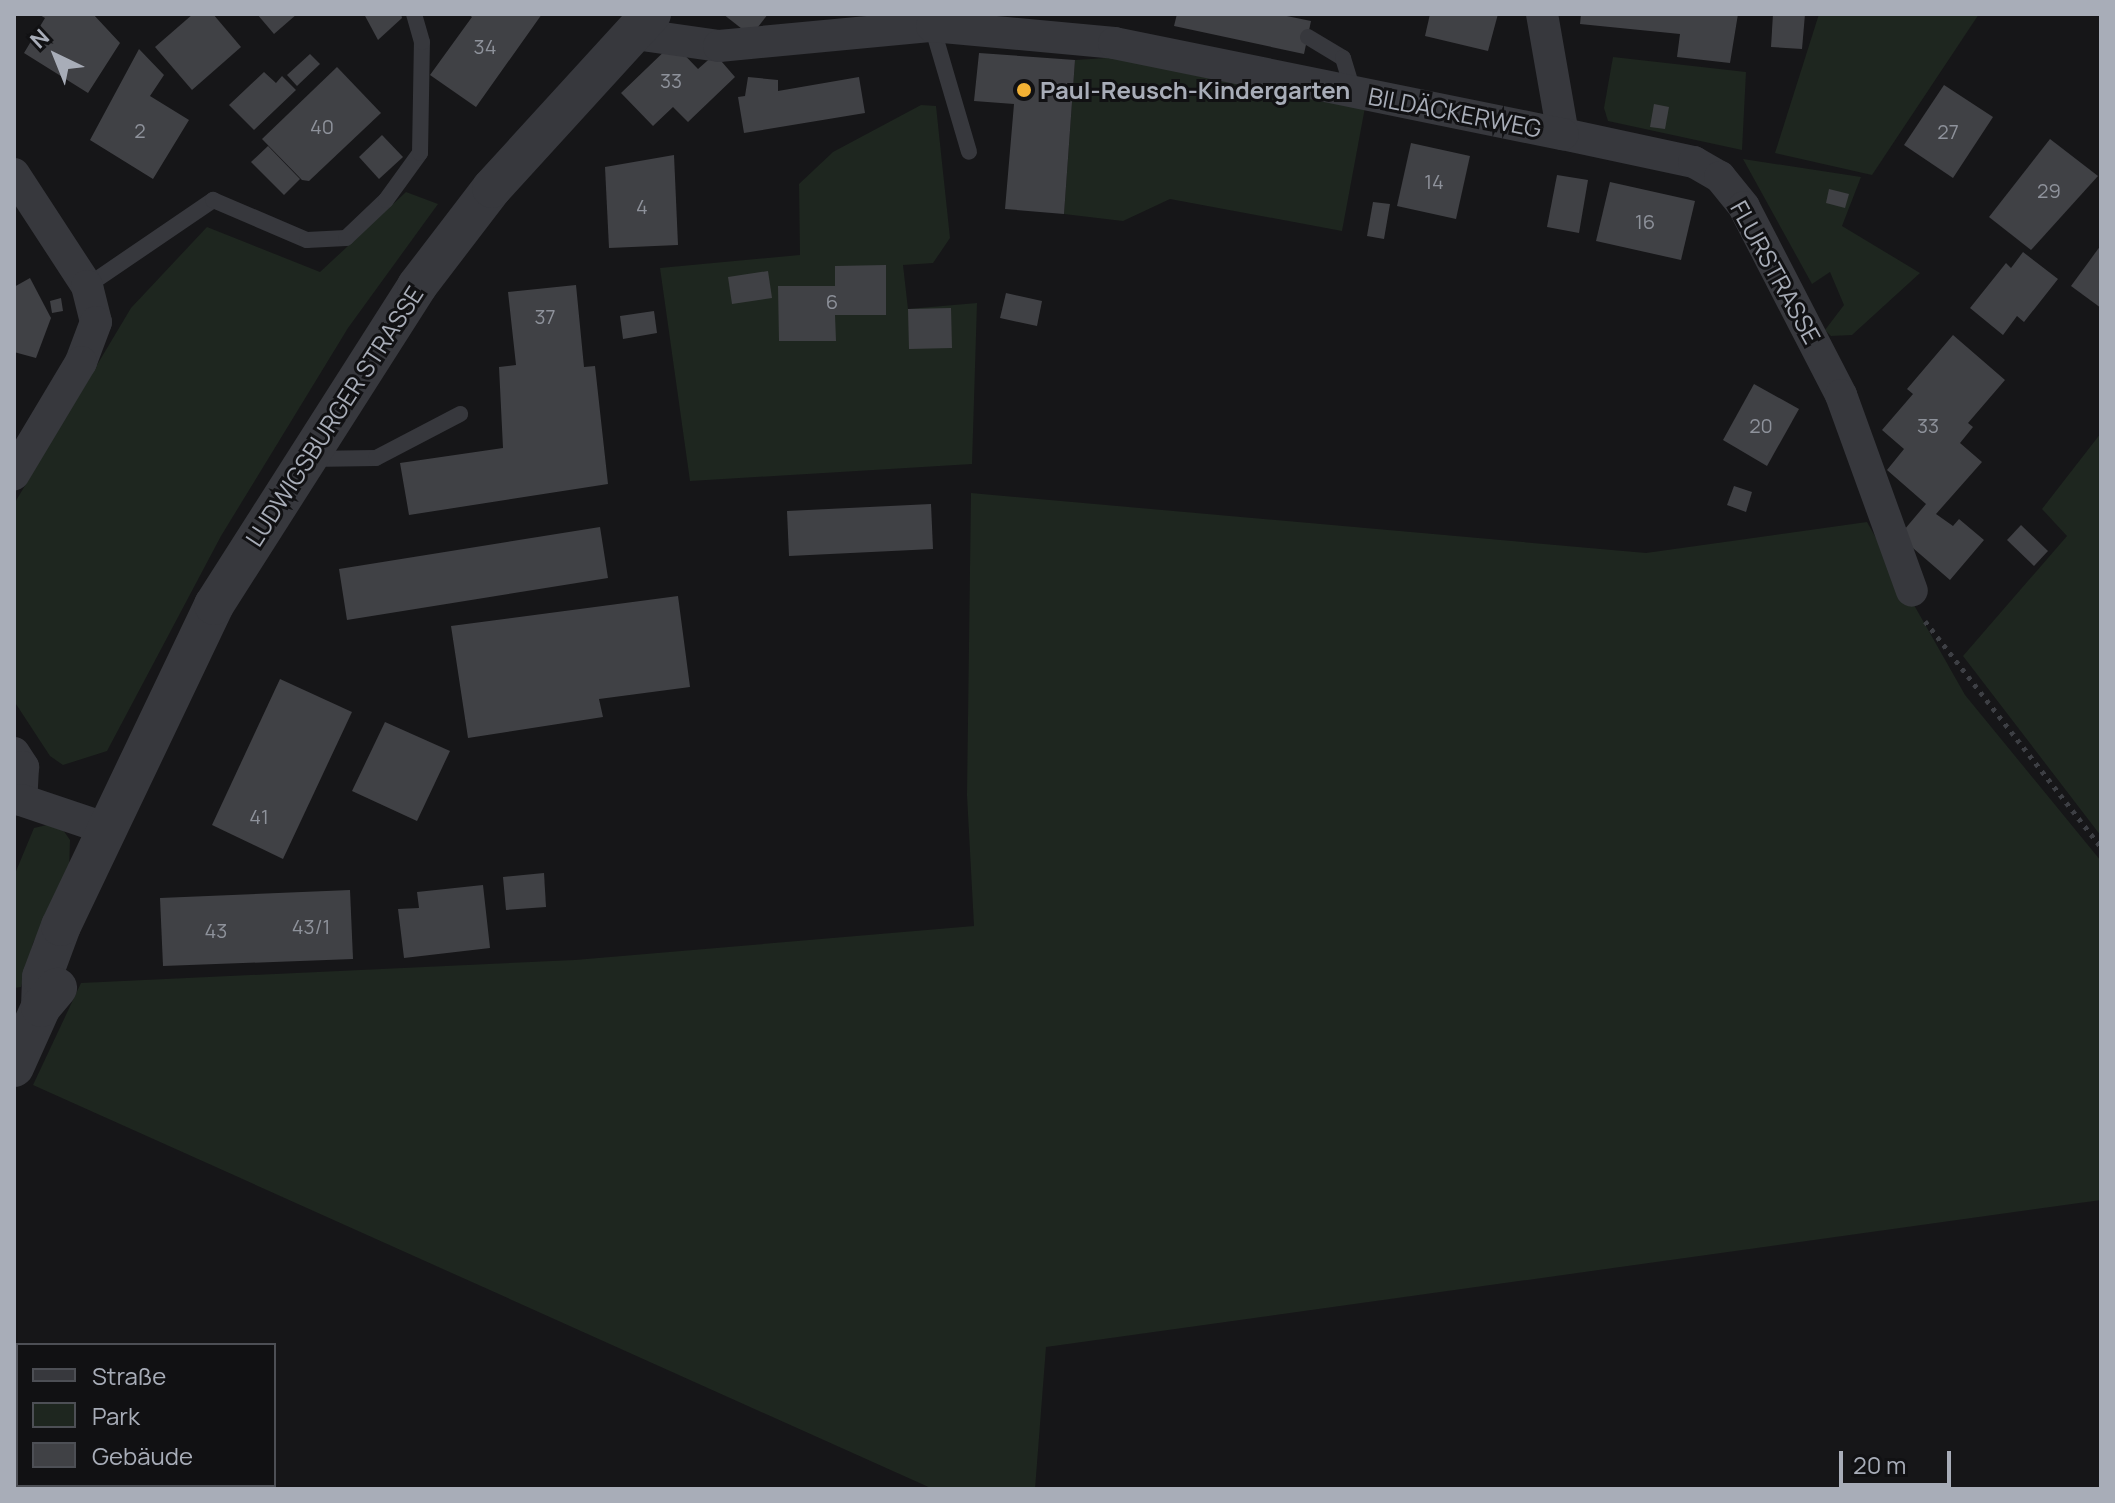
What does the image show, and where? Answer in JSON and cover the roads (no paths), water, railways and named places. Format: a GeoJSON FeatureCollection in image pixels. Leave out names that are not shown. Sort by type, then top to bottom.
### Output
{"type":"FeatureCollection","features":[{"type":"Feature","properties":{"kind":"street"},"geometry":{"type":"LineString","coordinates":[[1542,14],[1563,134]]}},
{"type":"Feature","properties":{"kind":"street","name":"BILDÄCKERWEG"},"geometry":{"type":"LineString","coordinates":[[643,24],[719,46],[932,26],[1114,43],[1563,134]]}},
{"type":"Feature","properties":{"kind":"street","name":"LUDWIGSBURGER STRASSE"},"geometry":{"type":"LineString","coordinates":[[14,1067],[41,1007],[49,955],[93,868],[214,605],[304,459],[417,286],[492,188],[643,24]]}},
{"type":"Feature","properties":{"kind":"street","name":"FLURSTRASSE"},"geometry":{"type":"LineString","coordinates":[[1563,134],[1694,162],[1720,177],[1744,207],[1841,395],[1912,591]]}},
{"type":"Feature","properties":{"kind":"street"},"geometry":{"type":"LineString","coordinates":[[14,174],[87,286],[96,322],[81,362],[14,474]]}},
{"type":"Feature","properties":{"kind":"street"},"geometry":{"type":"LineString","coordinates":[[14,753],[23,767],[21,800],[110,830]]}},
{"type":"Feature","properties":{"kind":"lane"},"geometry":{"type":"LineString","coordinates":[[87,286],[213,200],[307,240],[346,238],[386,200],[420,153],[422,42],[414,14]]}},
{"type":"Feature","properties":{"kind":"lane"},"geometry":{"type":"LineString","coordinates":[[932,26],[969,152]]}},
{"type":"Feature","properties":{"kind":"lane"},"geometry":{"type":"LineString","coordinates":[[1308,37],[1343,58],[1353,91]]}},
{"type":"Feature","properties":{"kind":"lane"},"geometry":{"type":"LineString","coordinates":[[304,459],[376,458],[460,414]]}},
{"type":"Feature","properties":{"kind":"place","name":"Paul-Reusch-Kindergarten"},"geometry":{"type":"Point","coordinates":[1024,90]}}]}
